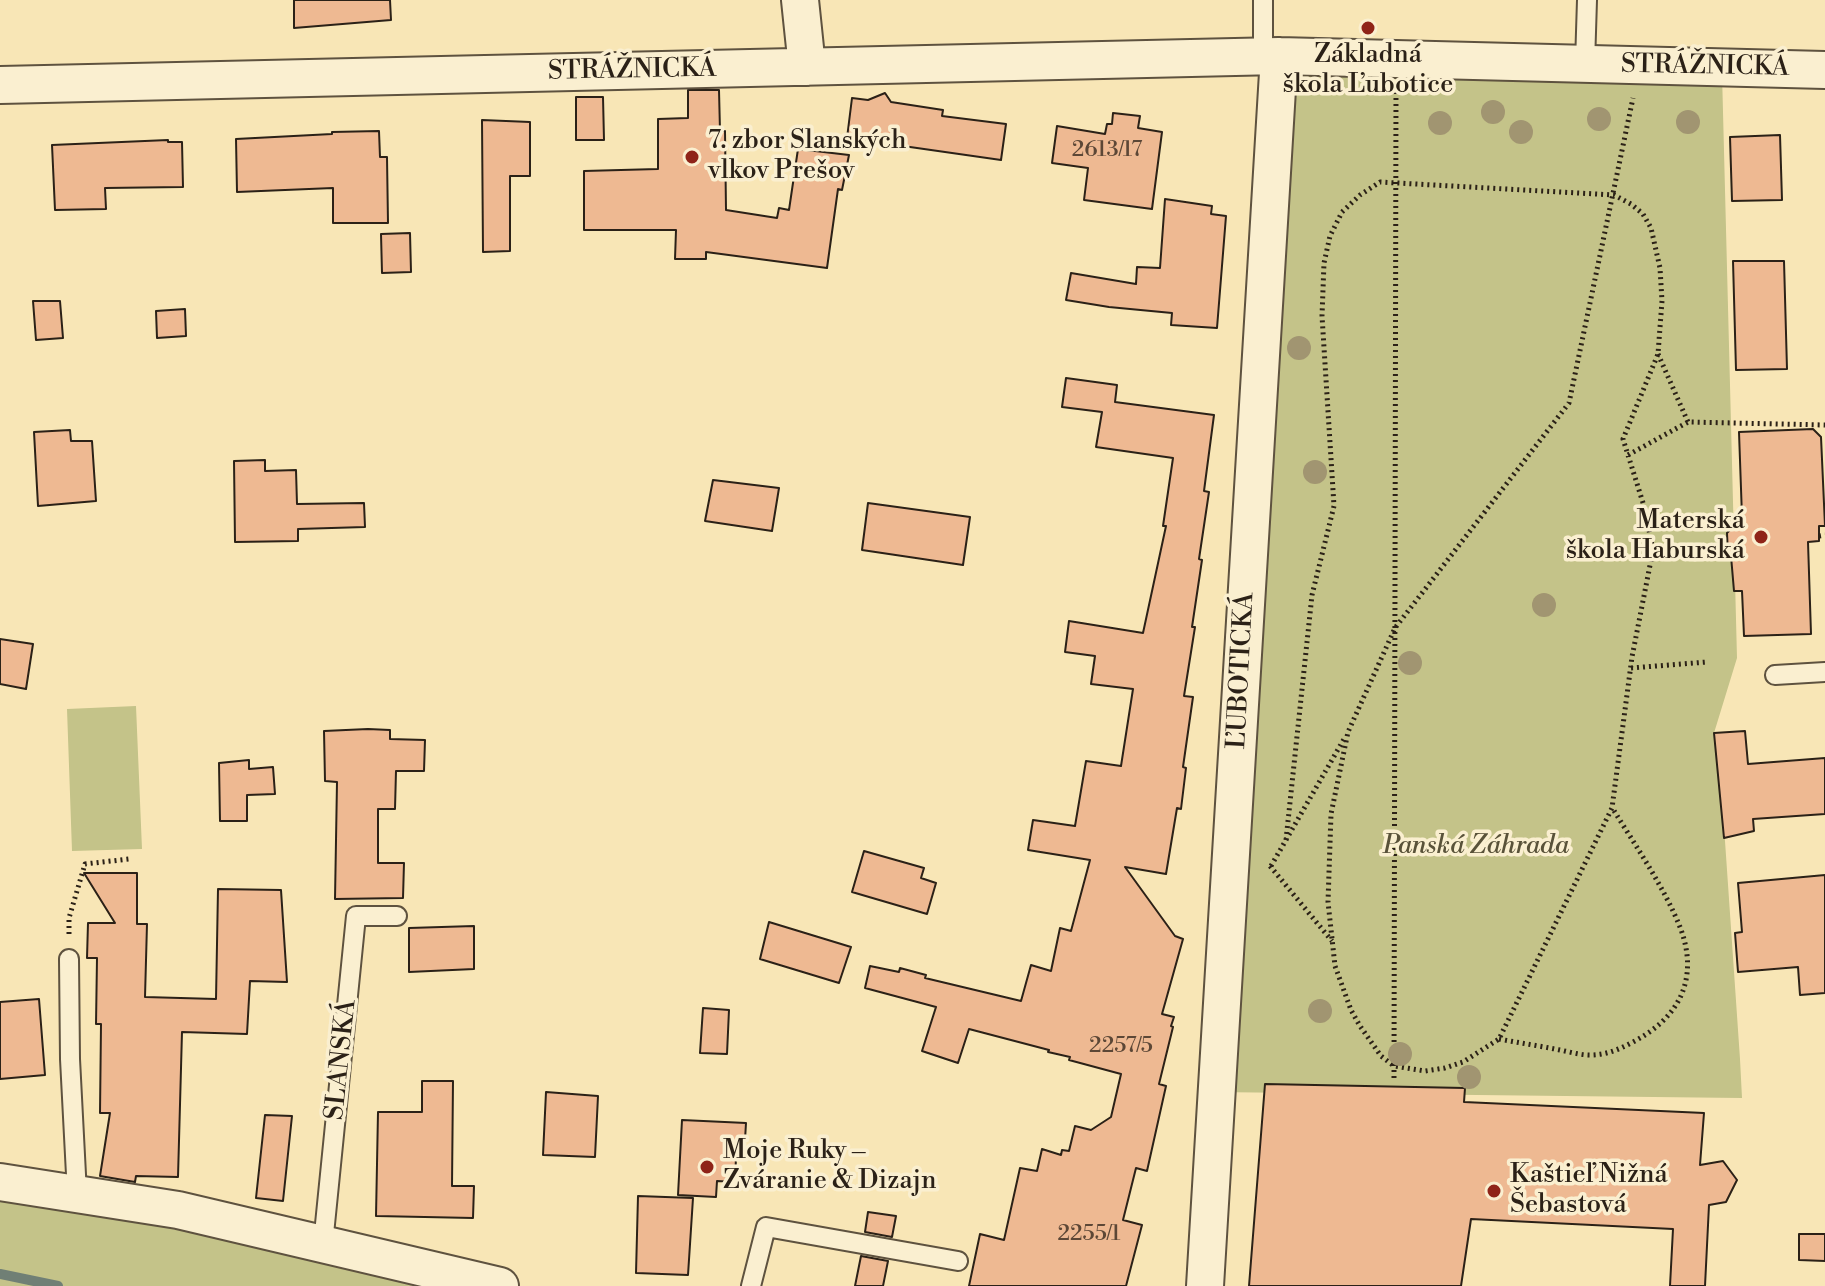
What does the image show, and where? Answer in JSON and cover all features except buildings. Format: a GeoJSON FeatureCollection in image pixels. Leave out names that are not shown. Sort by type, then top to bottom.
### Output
{"type":"FeatureCollection","features":[{"type":"Feature","properties":{"kind":"street"},"geometry":{"type":"LineString","coordinates":[[800,0],[807,67]]}},
{"type":"Feature","properties":{"kind":"street","name":"STRÁŽNICKÁ"},"geometry":{"type":"LineString","coordinates":[[0,85],[1271,56],[1825,70]]}},
{"type":"Feature","properties":{"kind":"street","name":"ĽUBOTICKÁ"},"geometry":{"type":"LineString","coordinates":[[1205,1286],[1271,56]]}},
{"type":"Feature","properties":{"kind":"street"},"geometry":{"type":"LineString","coordinates":[[0,1182],[178,1210],[500,1286]]}},
{"type":"Feature","properties":{"kind":"lane"},"geometry":{"type":"LineString","coordinates":[[1263,0],[1271,56]]}},
{"type":"Feature","properties":{"kind":"lane","name":"STRÁŽNICKÁ"},"geometry":{"type":"LineString","coordinates":[[1585,64],[1587,0]]}},
{"type":"Feature","properties":{"kind":"lane"},"geometry":{"type":"LineString","coordinates":[[1775,675],[1825,672]]}},
{"type":"Feature","properties":{"kind":"lane","name":"SLANSKÁ"},"geometry":{"type":"LineString","coordinates":[[323,1244],[356,916],[397,916]]}},
{"type":"Feature","properties":{"kind":"lane"},"geometry":{"type":"LineString","coordinates":[[69,959],[70,1059],[77,1194]]}},
{"type":"Feature","properties":{"kind":"lane"},"geometry":{"type":"LineString","coordinates":[[751,1286],[766,1227],[958,1261]]}},
{"type":"Feature","properties":{"kind":"path"},"geometry":{"type":"LineString","coordinates":[[1394,1078],[1396,59]]}},
{"type":"Feature","properties":{"kind":"path"},"geometry":{"type":"LineString","coordinates":[[1332,942],[1271,866],[1348,732],[1395,628],[1569,403],[1640,65]]}},
{"type":"Feature","properties":{"kind":"path"},"geometry":{"type":"LineString","coordinates":[[1286,840],[1312,595],[1334,506],[1322,316],[1324,263],[1335,222],[1360,195],[1380,182],[1614,195],[1643,214],[1651,228],[1660,268],[1662,301],[1658,354],[1623,439],[1644,506],[1653,550],[1631,668],[1612,808],[1499,1039],[1463,1062],[1445,1068],[1408,1070],[1394,1066],[1381,1056],[1351,1010],[1335,966],[1328,902],[1331,814],[1348,732]]}},
{"type":"Feature","properties":{"kind":"path"},"geometry":{"type":"LineString","coordinates":[[1658,354],[1688,422]]}},
{"type":"Feature","properties":{"kind":"path"},"geometry":{"type":"LineString","coordinates":[[1628,455],[1688,422],[1825,425]]}},
{"type":"Feature","properties":{"kind":"path"},"geometry":{"type":"LineString","coordinates":[[1631,668],[1707,662]]}},
{"type":"Feature","properties":{"kind":"path"},"geometry":{"type":"LineString","coordinates":[[1499,1039],[1589,1055],[1604,1054],[1643,1037],[1662,1023],[1676,1007],[1685,988],[1687,970],[1680,928],[1612,808]]}},
{"type":"Feature","properties":{"kind":"path"},"geometry":{"type":"LineString","coordinates":[[69,959],[69,918],[85,864],[129,859]]}},
{"type":"Feature","properties":{"kind":"green space","name":"Panská Záhrada"},"geometry":{"type":"Polygon","coordinates":[[[1280,56],[1722,73],[1737,658],[1714,733],[1725,841],[1742,1098],[1212,1092],[1280,56]]]}},
{"type":"Feature","properties":{"kind":"green space"},"geometry":{"type":"Polygon","coordinates":[[[136,706],[142,849],[72,851],[67,709],[136,706]]]}},
{"type":"Feature","properties":{"kind":"green space"},"geometry":{"type":"Polygon","coordinates":[[[0,1197],[308,1251],[414,1286],[0,1286],[0,1197]]]}},
{"type":"Feature","properties":{"kind":"waterway"},"geometry":{"type":"LineString","coordinates":[[0,1274],[58,1286]]}},
{"type":"Feature","properties":{"kind":"place","name":"Základná škola Ľubotice"},"geometry":{"type":"Point","coordinates":[1368,28]}},
{"type":"Feature","properties":{"kind":"place","name":"7. zbor Slanských vlkov Prešov"},"geometry":{"type":"Point","coordinates":[692,157]}},
{"type":"Feature","properties":{"kind":"place","name":"Materská škola Haburská"},"geometry":{"type":"Point","coordinates":[1761,537]}},
{"type":"Feature","properties":{"kind":"place","name":"Moje Ruky – Zváranie & Dizajn"},"geometry":{"type":"Point","coordinates":[707,1167]}},
{"type":"Feature","properties":{"kind":"place","name":"Kaštieľ Nižná Šebastová"},"geometry":{"type":"Point","coordinates":[1494,1191]}}]}
